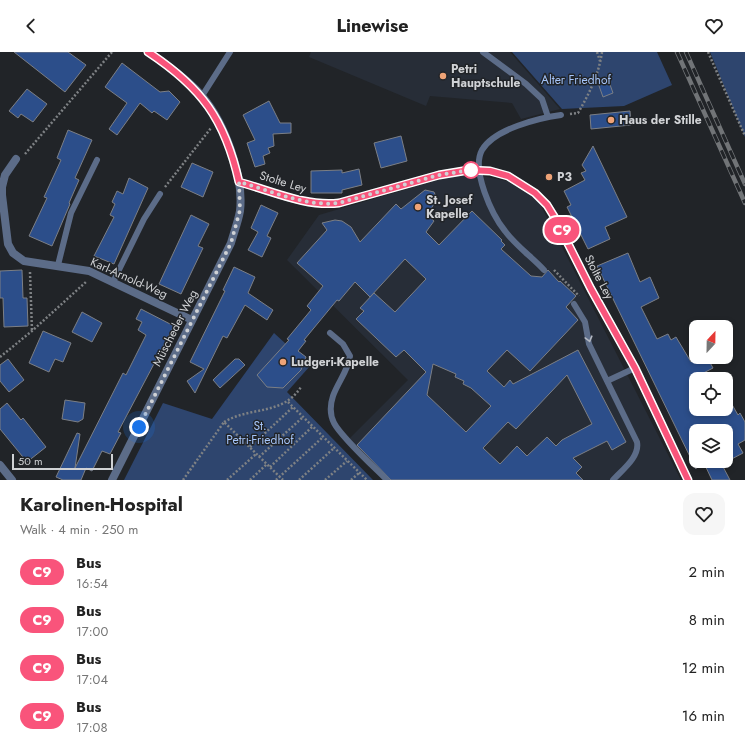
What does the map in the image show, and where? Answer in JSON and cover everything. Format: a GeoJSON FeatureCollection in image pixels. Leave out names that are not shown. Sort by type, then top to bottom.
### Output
{"type":"FeatureCollection","features":[{"type":"Feature","properties":{"kind":"street","name":"Müscheder Weg"},"geometry":{"type":"LineString","coordinates":[[112,480],[234,233],[240,210],[239,182],[231,152],[217,120],[202,96],[178,73],[148,52]]}},
{"type":"Feature","properties":{"kind":"street","name":"Karl-Arnold-Weg"},"geometry":{"type":"LineString","coordinates":[[16,158],[5,175],[2,187],[6,232],[8,244],[12,253],[20,259],[29,262],[58,265],[95,274],[192,320]]}},
{"type":"Feature","properties":{"kind":"street","name":"Stolte Ley"},"geometry":{"type":"LineString","coordinates":[[239,182],[308,202],[323,204],[339,203],[439,175],[479,170],[501,174],[514,179],[535,193],[547,205],[635,368],[688,480]]}},
{"type":"Feature","properties":{"kind":"street"},"geometry":{"type":"LineString","coordinates":[[0,465],[12,480]]}},
{"type":"Feature","properties":{"kind":"lane"},"geometry":{"type":"LineString","coordinates":[[202,96],[230,52]]}},
{"type":"Feature","properties":{"kind":"lane"},"geometry":{"type":"LineString","coordinates":[[483,52],[526,84],[542,99],[548,117]]}},
{"type":"Feature","properties":{"kind":"lane"},"geometry":{"type":"LineString","coordinates":[[544,270],[512,239],[500,224],[488,199],[479,170],[481,151],[496,136],[548,117],[561,115]]}},
{"type":"Feature","properties":{"kind":"lane"},"geometry":{"type":"LineString","coordinates":[[58,265],[71,212],[97,160]]}},
{"type":"Feature","properties":{"kind":"lane"},"geometry":{"type":"LineString","coordinates":[[113,282],[144,219],[160,194]]}},
{"type":"Feature","properties":{"kind":"lane"},"geometry":{"type":"LineString","coordinates":[[574,304],[585,322],[589,344],[637,442],[638,448],[634,456],[613,480]]}},
{"type":"Feature","properties":{"kind":"lane"},"geometry":{"type":"LineString","coordinates":[[330,333],[342,344],[350,356],[347,368],[331,403],[334,423],[387,480]]}},
{"type":"Feature","properties":{"kind":"lane"},"geometry":{"type":"LineString","coordinates":[[607,381],[635,368]]}},
{"type":"Feature","properties":{"kind":"path"},"geometry":{"type":"LineString","coordinates":[[16,158],[25,154],[112,52]]}},
{"type":"Feature","properties":{"kind":"path"},"geometry":{"type":"LineString","coordinates":[[597,52],[601,63]]}},
{"type":"Feature","properties":{"kind":"path"},"geometry":{"type":"LineString","coordinates":[[561,115],[578,114],[591,90],[601,63],[602,52]]}},
{"type":"Feature","properties":{"kind":"path"},"geometry":{"type":"LineString","coordinates":[[708,52],[745,136]]}},
{"type":"Feature","properties":{"kind":"path"},"geometry":{"type":"LineString","coordinates":[[160,194],[217,120]]}},
{"type":"Feature","properties":{"kind":"path"},"geometry":{"type":"LineString","coordinates":[[29,262],[32,331]]}},
{"type":"Feature","properties":{"kind":"path"},"geometry":{"type":"LineString","coordinates":[[537,263],[549,266],[571,286],[580,300]]}},
{"type":"Feature","properties":{"kind":"path"},"geometry":{"type":"LineString","coordinates":[[0,357],[32,331],[95,274]]}},
{"type":"Feature","properties":{"kind":"path"},"geometry":{"type":"LineString","coordinates":[[183,480],[224,422],[232,417],[282,405],[296,396],[302,387]]}},
{"type":"Feature","properties":{"kind":"path"},"geometry":{"type":"LineString","coordinates":[[288,402],[366,480]]}},
{"type":"Feature","properties":{"kind":"path"},"geometry":{"type":"LineString","coordinates":[[250,447],[293,407]]}},
{"type":"Feature","properties":{"kind":"path"},"geometry":{"type":"LineString","coordinates":[[260,457],[303,417]]}},
{"type":"Feature","properties":{"kind":"path"},"geometry":{"type":"LineString","coordinates":[[224,422],[283,480]]}},
{"type":"Feature","properties":{"kind":"path"},"geometry":{"type":"LineString","coordinates":[[270,467],[312,427]]}},
{"type":"Feature","properties":{"kind":"path"},"geometry":{"type":"LineString","coordinates":[[276,480],[323,437]]}},
{"type":"Feature","properties":{"kind":"path"},"geometry":{"type":"LineString","coordinates":[[299,480],[334,448]]}},
{"type":"Feature","properties":{"kind":"path"},"geometry":{"type":"LineString","coordinates":[[227,480],[256,454]]}},
{"type":"Feature","properties":{"kind":"path"},"geometry":{"type":"LineString","coordinates":[[325,480],[347,461]]}},
{"type":"Feature","properties":{"kind":"path"},"geometry":{"type":"LineString","coordinates":[[250,480],[267,464]]}},
{"type":"Feature","properties":{"kind":"path"},"geometry":{"type":"LineString","coordinates":[[351,480],[359,473]]}},
{"type":"Feature","properties":{"kind":"shaded area","name":"Petri Hauptschule"},"geometry":{"type":"Polygon","coordinates":[[[311,52],[510,52],[560,109],[521,119],[512,103],[430,96],[426,106],[309,57],[311,52]]]}},
{"type":"Feature","properties":{"kind":"shaded area"},"geometry":{"type":"Polygon","coordinates":[[[477,175],[507,181],[538,200],[681,480],[383,480],[347,441],[408,380],[287,260],[319,215],[448,177],[477,175]]]}},
{"type":"Feature","properties":{"kind":"green space","name":"Alter Friedhof"},"geometry":{"type":"Polygon","coordinates":[[[512,52],[657,52],[672,85],[624,106],[562,109],[512,52]]]}},
{"type":"Feature","properties":{"kind":"green space"},"geometry":{"type":"Polygon","coordinates":[[[710,52],[745,52],[745,137],[710,52]]]}},
{"type":"Feature","properties":{"kind":"green space","name":"St. Petri-Friedhof"},"geometry":{"type":"Polygon","coordinates":[[[274,333],[310,366],[287,392],[373,480],[124,480],[163,403],[212,419],[274,333]]]}},
{"type":"Feature","properties":{"kind":"building"},"geometry":{"type":"Polygon","coordinates":[[[14,52],[68,52],[86,65],[65,92],[14,52]]]}},
{"type":"Feature","properties":{"kind":"building"},"geometry":{"type":"Polygon","coordinates":[[[122,63],[160,92],[169,91],[180,102],[167,120],[154,111],[152,113],[140,103],[117,135],[109,129],[127,103],[105,87],[122,63]]]}},
{"type":"Feature","properties":{"kind":"building"},"geometry":{"type":"Polygon","coordinates":[[[608,79],[613,93],[603,97],[598,83],[608,79]]]}},
{"type":"Feature","properties":{"kind":"building"},"geometry":{"type":"Polygon","coordinates":[[[27,89],[47,104],[33,122],[21,114],[18,118],[9,111],[27,89]]]}},
{"type":"Feature","properties":{"kind":"building"},"geometry":{"type":"Polygon","coordinates":[[[269,101],[280,123],[291,123],[291,133],[273,134],[274,146],[268,148],[270,153],[263,156],[265,164],[255,167],[247,143],[255,140],[243,115],[269,101]]]}},
{"type":"Feature","properties":{"kind":"building","name":"Haus der Stille"},"geometry":{"type":"Polygon","coordinates":[[[630,111],[631,125],[591,129],[590,115],[630,111]]]}},
{"type":"Feature","properties":{"kind":"building"},"geometry":{"type":"Polygon","coordinates":[[[68,130],[92,140],[75,178],[79,180],[52,246],[29,236],[47,198],[44,197],[61,160],[57,158],[68,130]]]}},
{"type":"Feature","properties":{"kind":"building"},"geometry":{"type":"Polygon","coordinates":[[[401,136],[407,161],[381,168],[374,143],[401,136]]]}},
{"type":"Feature","properties":{"kind":"building"},"geometry":{"type":"Polygon","coordinates":[[[593,146],[627,217],[605,227],[610,239],[588,249],[567,207],[571,205],[564,191],[585,180],[581,173],[586,171],[582,165],[593,146]]]}},
{"type":"Feature","properties":{"kind":"building"},"geometry":{"type":"Polygon","coordinates":[[[192,163],[213,172],[203,197],[181,187],[192,163]]]}},
{"type":"Feature","properties":{"kind":"building"},"geometry":{"type":"Polygon","coordinates":[[[359,169],[362,185],[342,190],[342,193],[311,193],[311,171],[342,170],[342,173],[359,169]]]}},
{"type":"Feature","properties":{"kind":"building"},"geometry":{"type":"Polygon","coordinates":[[[129,178],[148,188],[114,264],[94,256],[114,217],[110,215],[115,204],[112,202],[117,191],[123,194],[129,178]]]}},
{"type":"Feature","properties":{"kind":"building"},"geometry":{"type":"Polygon","coordinates":[[[425,190],[434,192],[436,197],[434,204],[427,215],[434,221],[426,232],[439,245],[472,211],[502,240],[501,241],[505,245],[501,249],[531,276],[542,277],[548,270],[559,282],[560,281],[576,296],[566,307],[578,320],[530,371],[507,350],[487,371],[504,387],[510,380],[513,384],[578,350],[626,442],[612,450],[607,441],[573,458],[582,467],[576,473],[583,480],[391,480],[357,445],[426,372],[404,350],[396,357],[356,319],[364,311],[360,308],[374,293],[395,312],[426,279],[405,259],[370,297],[355,282],[339,301],[337,300],[304,340],[306,341],[298,351],[306,357],[301,370],[283,388],[267,387],[257,375],[289,340],[287,339],[311,310],[307,306],[323,286],[297,263],[327,230],[322,223],[335,220],[342,221],[351,227],[360,242],[396,204],[401,209],[425,190]],[[433,364],[427,395],[466,432],[491,406],[471,388],[463,384],[464,381],[455,377],[456,374],[433,364]],[[567,375],[516,429],[508,422],[483,448],[500,464],[517,446],[527,456],[547,437],[556,446],[562,440],[592,424],[567,375]]]}},
{"type":"Feature","properties":{"kind":"building"},"geometry":{"type":"Polygon","coordinates":[[[261,205],[278,213],[267,236],[271,238],[262,257],[248,250],[258,232],[251,228],[261,205]]]}},
{"type":"Feature","properties":{"kind":"building"},"geometry":{"type":"Polygon","coordinates":[[[191,215],[209,224],[198,246],[203,248],[181,294],[159,284],[191,215]]]}},
{"type":"Feature","properties":{"kind":"building"},"geometry":{"type":"Polygon","coordinates":[[[628,253],[640,282],[650,277],[659,298],[641,307],[657,339],[668,334],[671,340],[676,337],[689,359],[689,364],[711,364],[713,368],[705,372],[689,372],[689,416],[733,416],[733,406],[738,415],[740,413],[745,422],[745,440],[738,444],[743,453],[733,458],[733,424],[689,424],[689,455],[597,266],[628,253]]]}},
{"type":"Feature","properties":{"kind":"building"},"geometry":{"type":"Polygon","coordinates":[[[234,267],[255,277],[248,293],[273,310],[267,320],[245,305],[227,338],[223,336],[195,393],[187,381],[204,369],[190,362],[225,291],[223,290],[234,267]]]}},
{"type":"Feature","properties":{"kind":"building"},"geometry":{"type":"Polygon","coordinates":[[[22,270],[23,298],[27,298],[28,326],[4,327],[3,298],[0,298],[0,271],[22,270]]]}},
{"type":"Feature","properties":{"kind":"building"},"geometry":{"type":"Polygon","coordinates":[[[141,309],[174,326],[118,432],[121,433],[110,454],[102,451],[92,471],[86,468],[81,480],[63,480],[56,477],[77,433],[80,434],[75,468],[123,373],[126,375],[146,335],[138,330],[142,322],[136,319],[141,309]]]}},
{"type":"Feature","properties":{"kind":"building"},"geometry":{"type":"Polygon","coordinates":[[[82,312],[102,323],[92,342],[72,332],[82,312]]]}},
{"type":"Feature","properties":{"kind":"building"},"geometry":{"type":"Polygon","coordinates":[[[43,331],[71,343],[63,362],[55,359],[49,372],[29,363],[43,331]]]}},
{"type":"Feature","properties":{"kind":"building"},"geometry":{"type":"Polygon","coordinates":[[[8,359],[24,380],[9,392],[0,381],[0,365],[8,359]]]}},
{"type":"Feature","properties":{"kind":"building"},"geometry":{"type":"Polygon","coordinates":[[[235,359],[239,359],[245,365],[220,388],[213,380],[235,359]]]}},
{"type":"Feature","properties":{"kind":"building"},"geometry":{"type":"Polygon","coordinates":[[[65,400],[85,403],[83,419],[78,422],[62,419],[65,400]]]}},
{"type":"Feature","properties":{"kind":"building"},"geometry":{"type":"Polygon","coordinates":[[[7,403],[21,420],[23,418],[46,447],[27,462],[0,429],[0,409],[7,403]]]}},
{"type":"Feature","properties":{"kind":"building"},"geometry":{"type":"Polygon","coordinates":[[[706,468],[724,468],[730,480],[712,480],[706,468]]]}},
{"type":"Feature","properties":{"kind":"railway"},"geometry":{"type":"LineString","coordinates":[[677,52],[745,203]]}},
{"type":"Feature","properties":{"kind":"railway"},"geometry":{"type":"LineString","coordinates":[[686,52],[745,184]]}},
{"type":"Feature","properties":{"kind":"bus line","name":"C9"},"geometry":{"type":"LineString","coordinates":[[148,52],[178,73],[202,96],[213,111],[231,152],[239,182],[315,204],[323,204],[339,203],[439,175],[469,170],[479,170],[490,171],[508,176],[535,193],[542,199],[552,212],[591,289],[635,368],[688,480]]}},
{"type":"Feature","properties":{"kind":"place","name":"Petri Hauptschule"},"geometry":{"type":"Point","coordinates":[443,76]}},
{"type":"Feature","properties":{"kind":"place","name":"Haus der Stille"},"geometry":{"type":"Point","coordinates":[611,120]}},
{"type":"Feature","properties":{"kind":"place","name":"P3"},"geometry":{"type":"Point","coordinates":[549,177]}},
{"type":"Feature","properties":{"kind":"place","name":"St. Josef Kapelle"},"geometry":{"type":"Point","coordinates":[418,207]}},
{"type":"Feature","properties":{"kind":"place","name":"Ludgeri-Kapelle"},"geometry":{"type":"Point","coordinates":[283,362]}},
{"type":"Feature","properties":{"kind":"route"},"geometry":{"type":"LineString","coordinates":[[139,427],[231,243],[240,210],[239,182],[315,204],[323,204],[339,203],[439,175],[471,170]]}}]}
